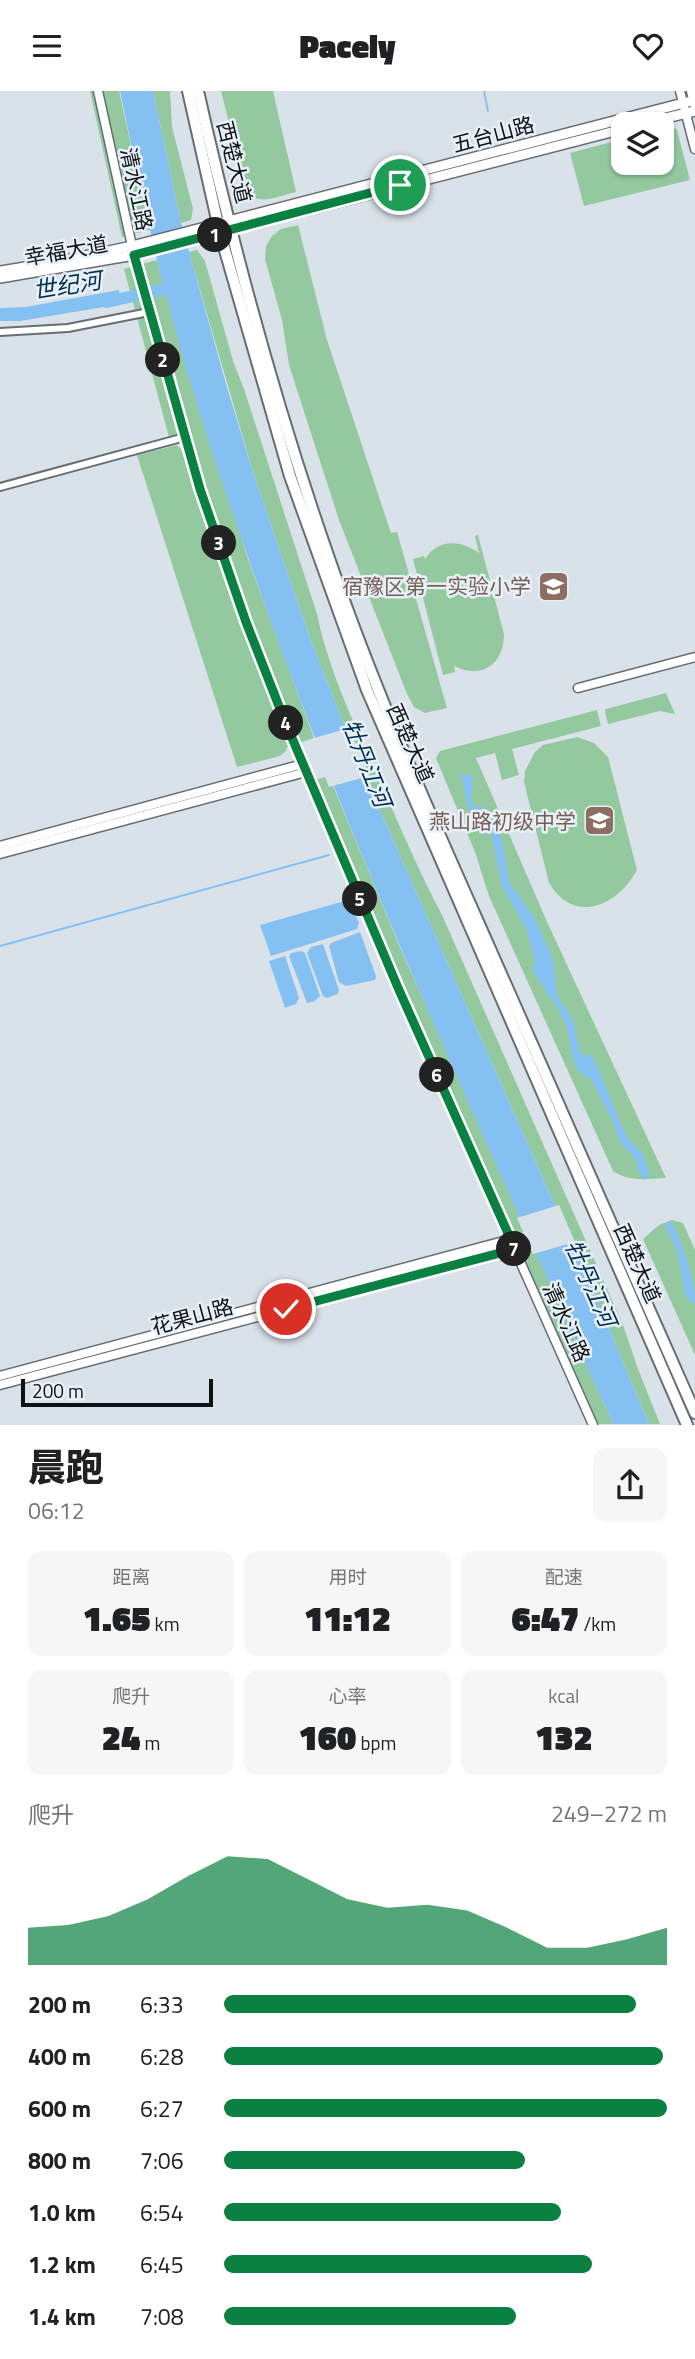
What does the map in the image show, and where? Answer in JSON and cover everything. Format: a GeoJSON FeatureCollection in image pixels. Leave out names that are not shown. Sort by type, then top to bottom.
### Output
{"type":"FeatureCollection","features":[{"type":"Feature","properties":{"kind":"highway","name":"西楚大道"},"geometry":{"type":"LineString","coordinates":[[188,91],[290,477],[367,690],[687,1425]]}},
{"type":"Feature","properties":{"kind":"highway","name":"西楚大道"},"geometry":{"type":"LineString","coordinates":[[198,91],[225,227],[297,463],[376,685],[695,1413]]}},
{"type":"Feature","properties":{"kind":"main road","name":"五台山路"},"geometry":{"type":"LineString","coordinates":[[225,227],[691,103]]}},
{"type":"Feature","properties":{"kind":"main road"},"geometry":{"type":"LineString","coordinates":[[670,112],[691,103]]}},
{"type":"Feature","properties":{"kind":"main road","name":"五台山路"},"geometry":{"type":"LineString","coordinates":[[225,227],[611,132]]}},
{"type":"Feature","properties":{"kind":"main road","name":"幸福大道"},"geometry":{"type":"LineString","coordinates":[[0,278],[225,227]]}},
{"type":"Feature","properties":{"kind":"main road","name":"幸福大道"},"geometry":{"type":"LineString","coordinates":[[0,271],[133,250]]}},
{"type":"Feature","properties":{"kind":"street","name":"清水江路"},"geometry":{"type":"LineString","coordinates":[[98,91],[138,271],[200,489],[246,622],[404,1002],[593,1425]]}},
{"type":"Feature","properties":{"kind":"street"},"geometry":{"type":"LineString","coordinates":[[680,91],[691,103],[695,149]]}},
{"type":"Feature","properties":{"kind":"street"},"geometry":{"type":"LineString","coordinates":[[0,332],[68,328],[149,309]]}},
{"type":"Feature","properties":{"kind":"street"},"geometry":{"type":"LineString","coordinates":[[0,487],[185,437]]}},
{"type":"Feature","properties":{"kind":"street"},"geometry":{"type":"LineString","coordinates":[[578,688],[695,657]]}},
{"type":"Feature","properties":{"kind":"street"},"geometry":{"type":"LineString","coordinates":[[0,846],[305,768]]}},
{"type":"Feature","properties":{"kind":"street"},"geometry":{"type":"LineString","coordinates":[[0,854],[305,768]]}},
{"type":"Feature","properties":{"kind":"street","name":"花果山路"},"geometry":{"type":"LineString","coordinates":[[0,1376],[511,1239]]}},
{"type":"Feature","properties":{"kind":"street","name":"花果山路"},"geometry":{"type":"LineString","coordinates":[[0,1385],[515,1249]]}},
{"type":"Feature","properties":{"kind":"green space"},"geometry":{"type":"Polygon","coordinates":[[[90,91],[119,91],[150,230],[122,237],[90,91]]]}},
{"type":"Feature","properties":{"kind":"green space"},"geometry":{"type":"Polygon","coordinates":[[[153,91],[170,91],[172,127],[193,209],[191,220],[181,223],[153,91]]]}},
{"type":"Feature","properties":{"kind":"green space"},"geometry":{"type":"Polygon","coordinates":[[[221,91],[273,91],[296,192],[267,199],[254,198],[249,194],[221,91]]]}},
{"type":"Feature","properties":{"kind":"green space"},"geometry":{"type":"Polygon","coordinates":[[[674,128],[677,130],[690,180],[584,206],[570,153],[611,142],[611,175],[674,175],[674,128]]]}},
{"type":"Feature","properties":{"kind":"green space"},"geometry":{"type":"Polygon","coordinates":[[[298,225],[327,340],[391,533],[397,532],[447,708],[425,713],[414,707],[407,694],[339,520],[289,365],[282,320],[265,259],[266,246],[272,236],[281,229],[298,225]]]}},
{"type":"Feature","properties":{"kind":"green space"},"geometry":{"type":"Polygon","coordinates":[[[197,250],[205,261],[233,361],[317,614],[328,657],[344,698],[623,1325],[660,1424],[649,1424],[359,763],[311,641],[255,479],[189,252],[197,250]]]}},
{"type":"Feature","properties":{"kind":"green space"},"geometry":{"type":"Polygon","coordinates":[[[157,260],[190,377],[248,559],[314,738],[287,747],[280,756],[237,767],[137,455],[177,445],[181,449],[198,494],[179,434],[169,437],[124,269],[157,260]]]}},
{"type":"Feature","properties":{"kind":"green space"},"geometry":{"type":"Polygon","coordinates":[[[478,535],[504,634],[503,645],[496,661],[490,667],[474,671],[454,666],[455,672],[443,675],[413,559],[424,556],[425,559],[436,547],[450,543],[465,545],[479,553],[475,536],[478,535]]]}},
{"type":"Feature","properties":{"kind":"green space"},"geometry":{"type":"Polygon","coordinates":[[[666,693],[675,714],[660,711],[608,724],[606,709],[666,693]]]}},
{"type":"Feature","properties":{"kind":"green space"},"geometry":{"type":"Polygon","coordinates":[[[597,710],[601,726],[512,749],[519,775],[502,780],[495,753],[476,758],[548,924],[666,1178],[632,1178],[613,1171],[489,896],[475,852],[436,758],[440,751],[597,710]]]}},
{"type":"Feature","properties":{"kind":"green space"},"geometry":{"type":"Polygon","coordinates":[[[577,737],[594,743],[608,757],[637,870],[619,893],[608,901],[583,907],[571,904],[559,896],[549,883],[524,782],[525,771],[535,752],[543,745],[577,737]]]}},
{"type":"Feature","properties":{"kind":"green space"},"geometry":{"type":"Polygon","coordinates":[[[329,776],[399,945],[526,1231],[512,1235],[311,781],[329,776]]]}},
{"type":"Feature","properties":{"kind":"green space"},"geometry":{"type":"Polygon","coordinates":[[[672,1220],[683,1223],[695,1250],[695,1355],[643,1239],[659,1225],[672,1220]]]}},
{"type":"Feature","properties":{"kind":"green space"},"geometry":{"type":"Polygon","coordinates":[[[535,1250],[613,1424],[595,1424],[520,1254],[535,1250]]]}},
{"type":"Feature","properties":{"kind":"water"},"geometry":{"type":"Polygon","coordinates":[[[120,91],[153,91],[181,223],[226,384],[255,479],[311,641],[359,763],[649,1424],[613,1424],[422,996],[331,780],[249,560],[199,410],[157,259],[120,91]]]}},
{"type":"Feature","properties":{"kind":"water"},"geometry":{"type":"Polygon","coordinates":[[[119,290],[122,304],[20,321],[0,321],[0,308],[26,307],[119,290]]]}},
{"type":"Feature","properties":{"kind":"water"},"geometry":{"type":"Polygon","coordinates":[[[461,774],[472,776],[473,805],[491,812],[497,823],[509,882],[535,919],[549,950],[554,964],[557,995],[573,1020],[579,1050],[582,1054],[592,1056],[627,1137],[644,1159],[650,1175],[643,1180],[637,1161],[620,1142],[591,1079],[578,1071],[567,1027],[532,970],[535,961],[527,931],[502,886],[491,834],[468,808],[461,774]]]}},
{"type":"Feature","properties":{"kind":"water"},"geometry":{"type":"Polygon","coordinates":[[[348,900],[359,923],[357,929],[271,956],[260,925],[348,900]]]}},
{"type":"Feature","properties":{"kind":"water"},"geometry":{"type":"Polygon","coordinates":[[[360,932],[376,976],[375,980],[346,986],[339,982],[329,946],[360,932]]]}},
{"type":"Feature","properties":{"kind":"water"},"geometry":{"type":"Polygon","coordinates":[[[323,944],[339,990],[338,994],[327,998],[323,996],[307,953],[311,947],[323,944]]]}},
{"type":"Feature","properties":{"kind":"water"},"geometry":{"type":"Polygon","coordinates":[[[301,951],[305,953],[320,996],[307,1003],[289,956],[301,951]]]}},
{"type":"Feature","properties":{"kind":"water"},"geometry":{"type":"Polygon","coordinates":[[[285,956],[299,998],[296,1004],[285,1008],[269,961],[285,956]]]}},
{"type":"Feature","properties":{"kind":"water"},"geometry":{"type":"Polygon","coordinates":[[[672,1222],[691,1273],[695,1305],[686,1297],[677,1251],[664,1224],[672,1222]]]}},
{"type":"Feature","properties":{"kind":"pier"},"geometry":{"type":"Polygon","coordinates":[[[349,728],[369,776],[329,787],[311,739],[349,728]]]}},
{"type":"Feature","properties":{"kind":"pier"},"geometry":{"type":"Polygon","coordinates":[[[559,1205],[575,1242],[533,1254],[517,1218],[559,1205]]]}},
{"type":"Feature","properties":{"kind":"waterway"},"geometry":{"type":"LineString","coordinates":[[484,91],[488,111]]}},
{"type":"Feature","properties":{"kind":"waterway","name":"世纪河"},"geometry":{"type":"LineString","coordinates":[[107,302],[181,285]]}},
{"type":"Feature","properties":{"kind":"waterway"},"geometry":{"type":"LineString","coordinates":[[0,946],[329,855]]}},
{"type":"Feature","properties":{"kind":"place","name":"宿豫区第一实验小学"},"geometry":{"type":"Point","coordinates":[554,586]}},
{"type":"Feature","properties":{"kind":"place","name":"燕山路初级中学"},"geometry":{"type":"Point","coordinates":[599,821]}},
{"type":"Feature","properties":{"kind":"route"},"geometry":{"type":"LineString","coordinates":[[286,1309],[515,1249],[399,990],[284,719],[246,622],[200,489],[134,255],[400,185]]}},
{"type":"Feature","properties":{"kind":"water label","name":"牡丹江河"},"geometry":{"type":"Point","coordinates":[367,763]}},
{"type":"Feature","properties":{"kind":"water label","name":"牡丹江河"},"geometry":{"type":"Point","coordinates":[591,1283]}}]}
